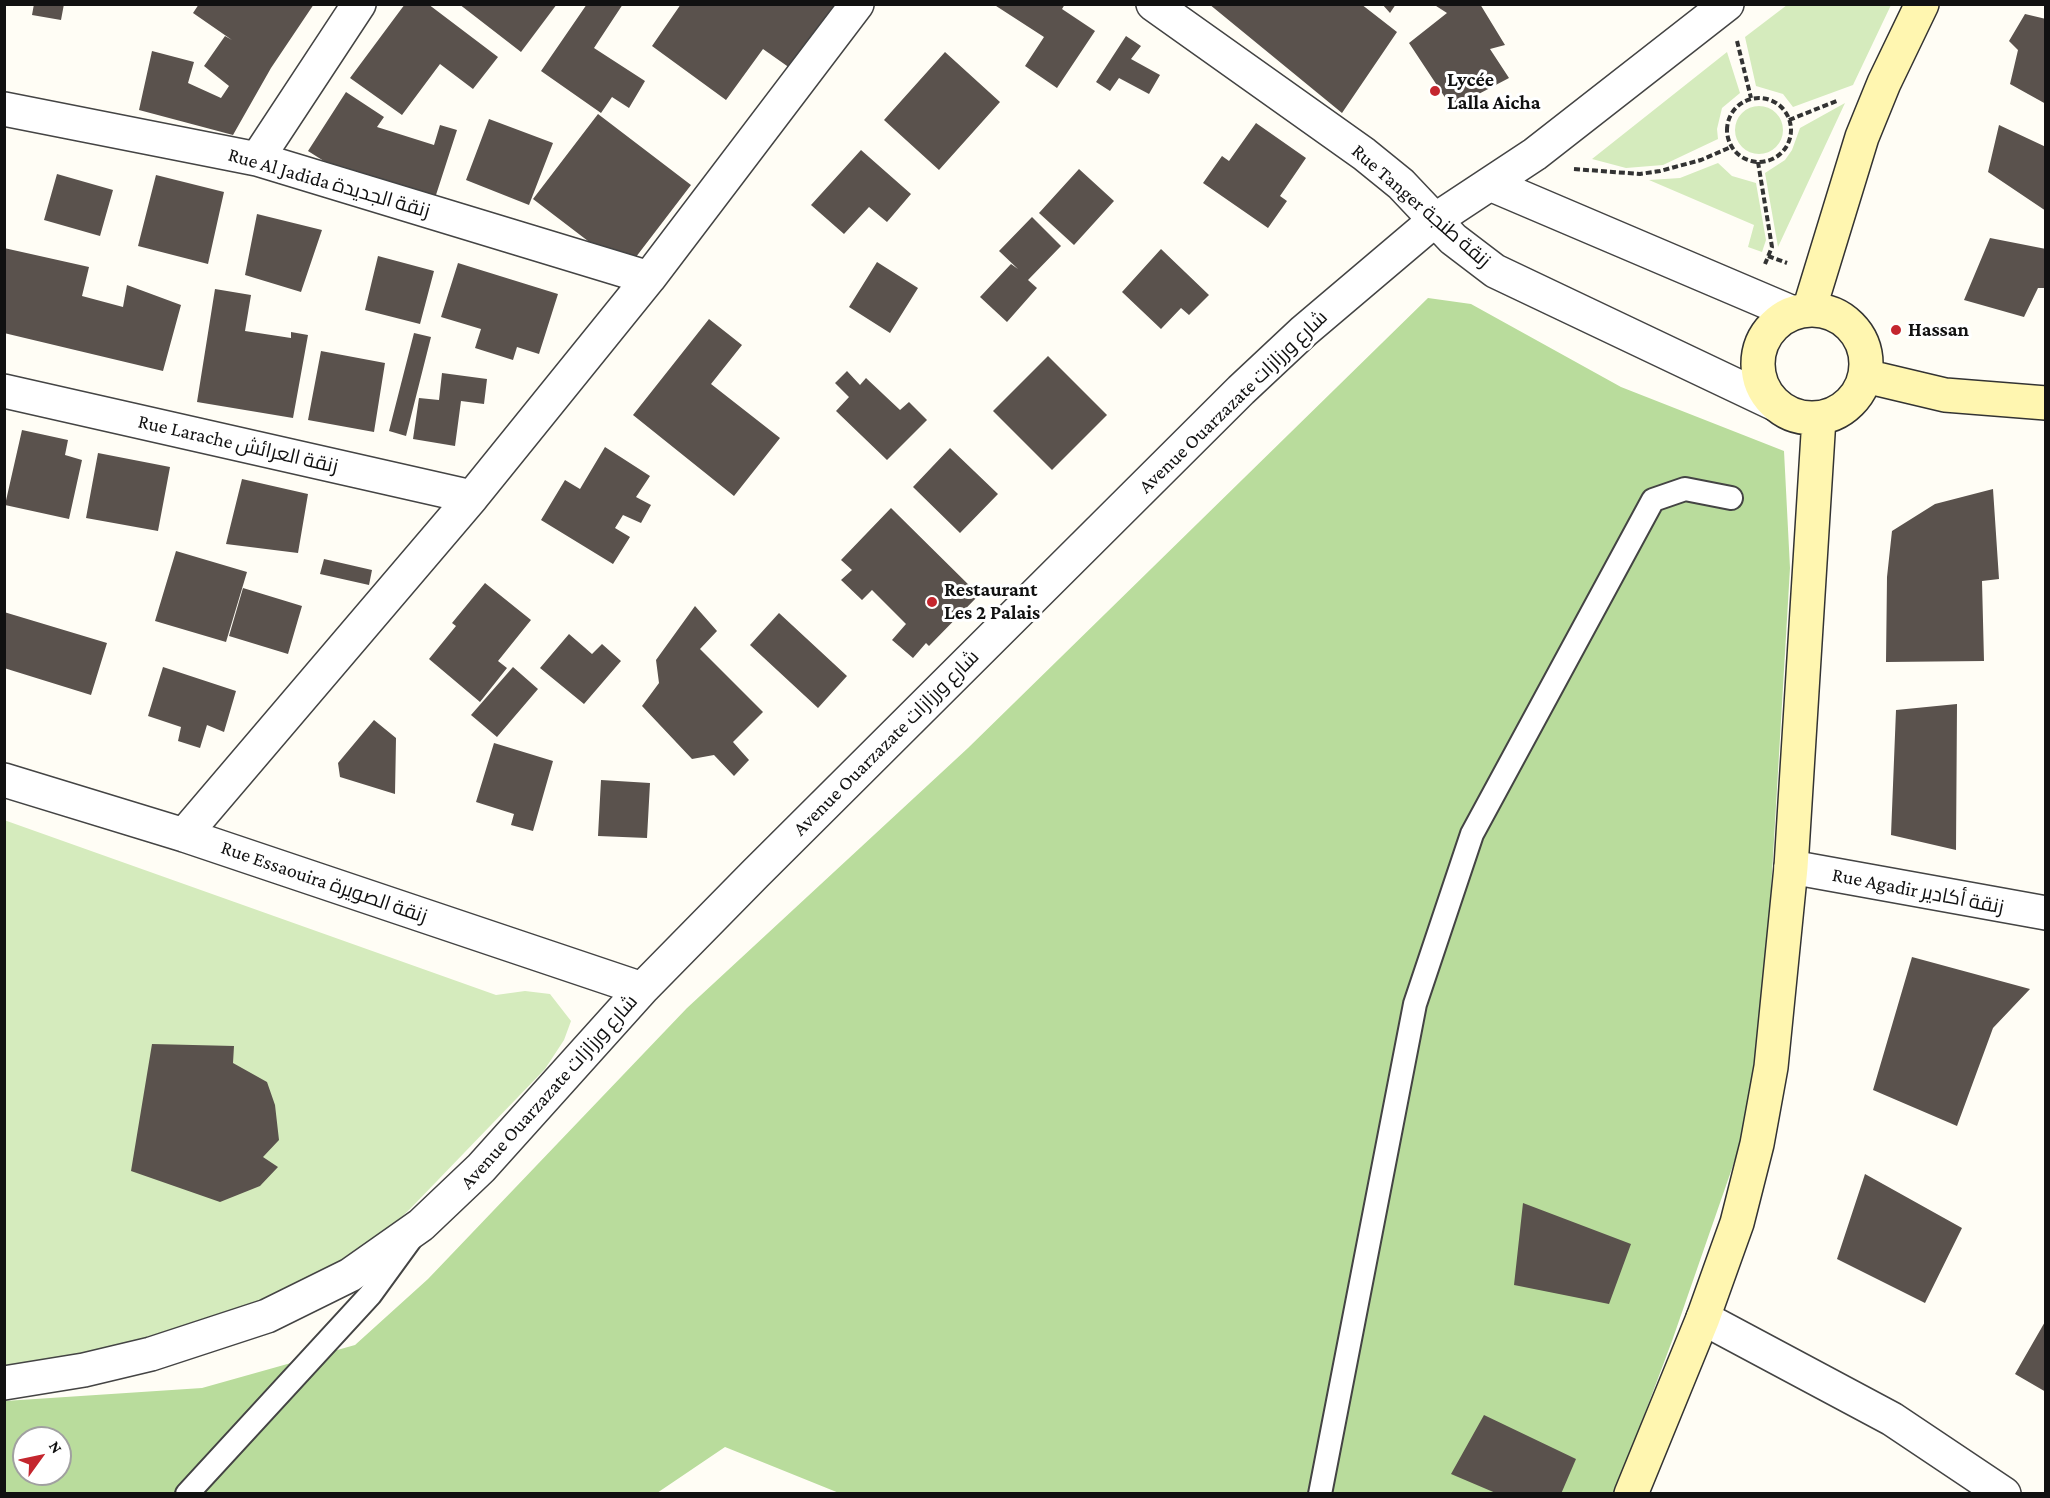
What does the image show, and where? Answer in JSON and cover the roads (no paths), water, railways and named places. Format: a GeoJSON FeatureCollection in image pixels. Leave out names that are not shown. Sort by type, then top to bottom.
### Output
{"type":"FeatureCollection","features":[{"type":"Feature","properties":{"kind":"street"},"geometry":{"type":"LineString","coordinates":[[257,159],[359,4]]}},
{"type":"Feature","properties":{"kind":"street"},"geometry":{"type":"LineString","coordinates":[[184,835],[472,497],[649,278],[857,4]]}},
{"type":"Feature","properties":{"kind":"street","name":"Rue Tanger زنقة طنجة"},"geometry":{"type":"LineString","coordinates":[[1153,4],[1364,154],[1401,184],[1473,256],[1495,271],[1775,404]]}},
{"type":"Feature","properties":{"kind":"street","name":"Avenue Ouarzazate شارع ورزازات"},"geometry":{"type":"LineString","coordinates":[[4,1383],[84,1370],[151,1354],[267,1316],[350,1275],[421,1225],[481,1168],[642,989],[1241,390],[1312,324],[1435,220],[1534,154],[1727,4]]}},
{"type":"Feature","properties":{"kind":"street"},"geometry":{"type":"LineString","coordinates":[[1490,184],[1754,296],[1801,311],[1829,313],[1846,322],[1859,338],[1865,356],[1865,376],[1859,391],[1849,404],[1835,413],[1820,418],[1796,416],[1775,404],[1762,386],[1758,364],[1762,343],[1774,325],[1801,311],[1862,136],[1884,83],[1922,4]]}},
{"type":"Feature","properties":{"kind":"street","name":"Rue Al Jadida زنقة الجديدة"},"geometry":{"type":"LineString","coordinates":[[4,109],[257,159],[649,278]]}},
{"type":"Feature","properties":{"kind":"street"},"geometry":{"type":"LineString","coordinates":[[1865,376],[1945,395],[2046,403]]}},
{"type":"Feature","properties":{"kind":"street","name":"Rue Larache زنقة العرائش"},"geometry":{"type":"LineString","coordinates":[[4,391],[472,497]]}},
{"type":"Feature","properties":{"kind":"street"},"geometry":{"type":"LineString","coordinates":[[1631,1494],[1703,1318],[1737,1223],[1757,1144],[1771,1067],[1791,867],[1820,418]]}},
{"type":"Feature","properties":{"kind":"street","name":"Rue Essaouira زنقة الصويرة"},"geometry":{"type":"LineString","coordinates":[[4,780],[184,835],[642,989]]}},
{"type":"Feature","properties":{"kind":"street","name":"Rue Agadir زنقة أكادير"},"geometry":{"type":"LineString","coordinates":[[1791,867],[2038,917]]}},
{"type":"Feature","properties":{"kind":"street"},"geometry":{"type":"LineString","coordinates":[[1703,1318],[1892,1419],[2004,1494]]}},
{"type":"Feature","properties":{"kind":"lane"},"geometry":{"type":"LineString","coordinates":[[1320,1494],[1415,1004],[1472,834],[1653,500],[1685,489],[1731,498]]}},
{"type":"Feature","properties":{"kind":"lane"},"geometry":{"type":"LineString","coordinates":[[187,1494],[370,1295],[421,1225]]}},
{"type":"Feature","properties":{"kind":"place","name":"Lycée Lalla Aicha"},"geometry":{"type":"Point","coordinates":[1435,91]}},
{"type":"Feature","properties":{"kind":"place","name":"Hassan"},"geometry":{"type":"Point","coordinates":[1896,330]}},
{"type":"Feature","properties":{"kind":"place","name":"Restaurant Les 2 Palais"},"geometry":{"type":"Point","coordinates":[932,602]}}]}
